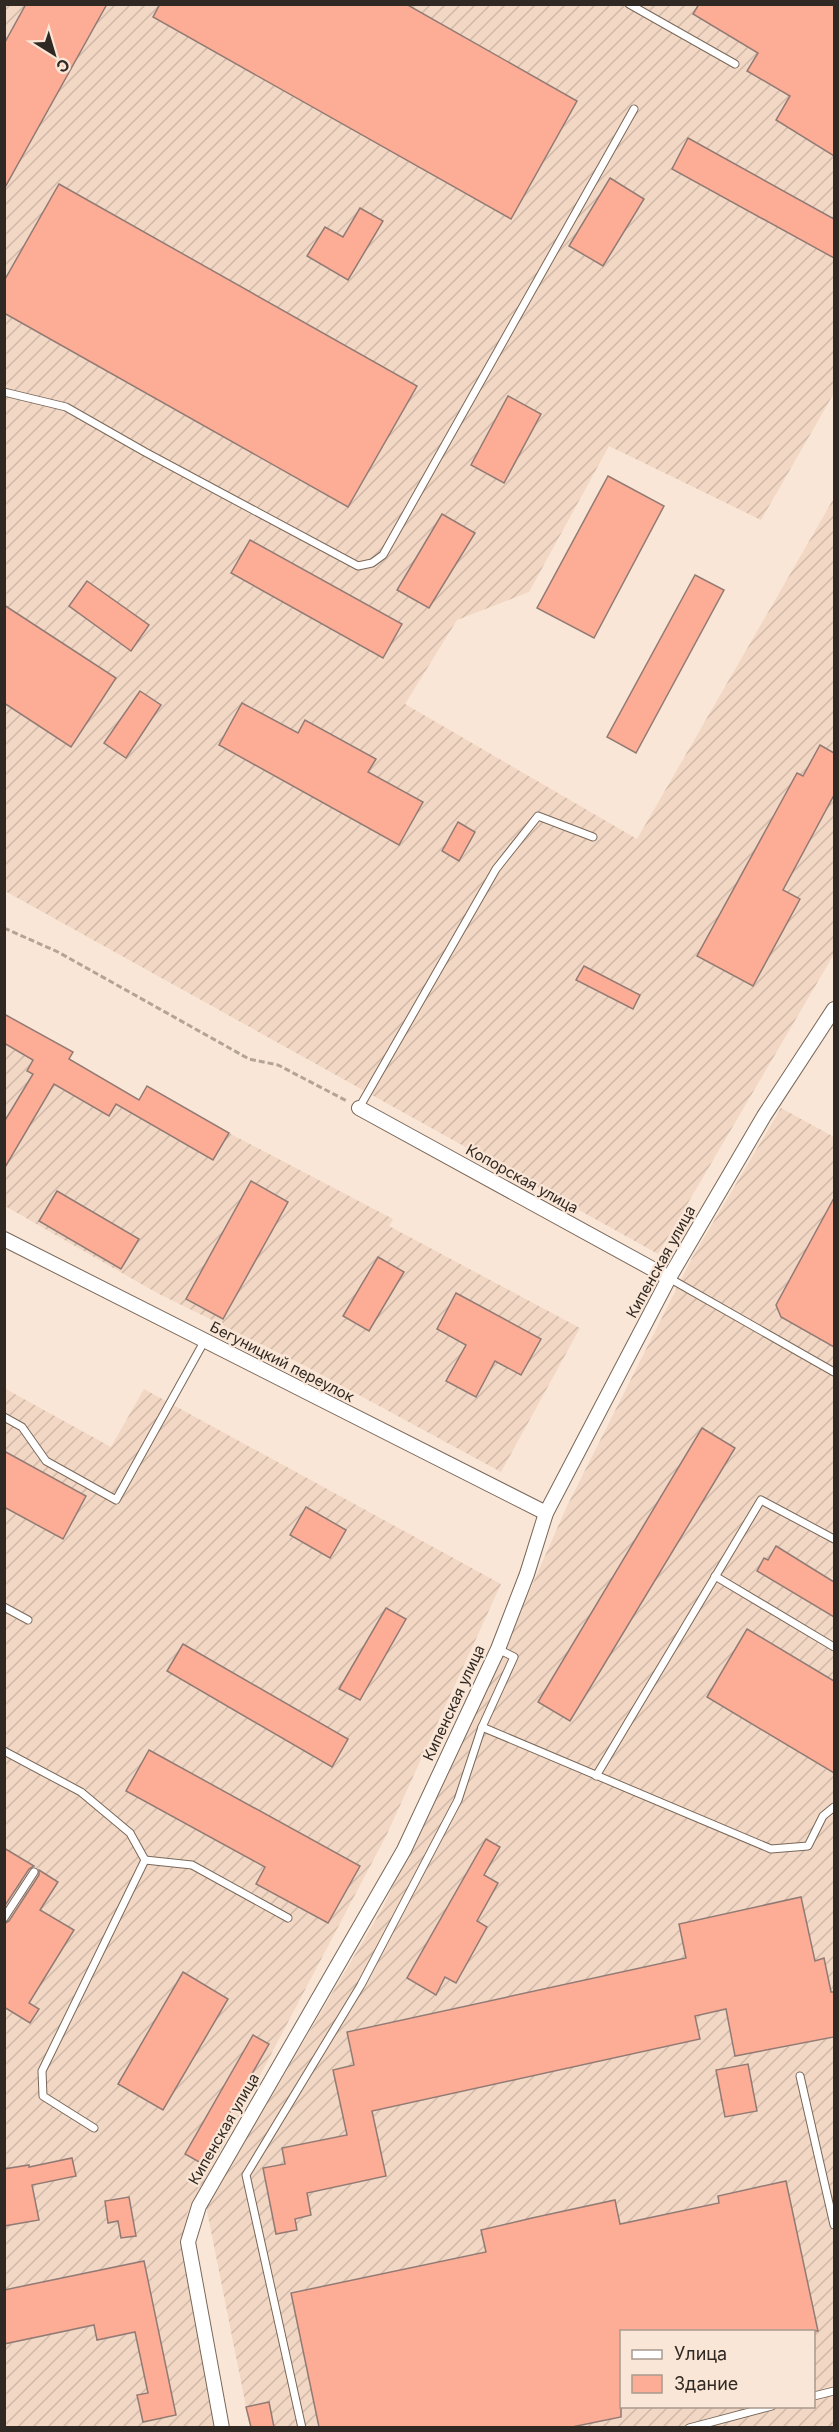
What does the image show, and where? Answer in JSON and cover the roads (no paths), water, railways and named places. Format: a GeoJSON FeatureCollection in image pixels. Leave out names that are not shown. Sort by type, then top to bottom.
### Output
{"type":"FeatureCollection","features":[{"type":"Feature","properties":{"kind":"street","name":"Кипенская улица"},"geometry":{"type":"LineString","coordinates":[[222,2427],[188,2242],[199,2206],[404,1850],[498,1649],[527,1574],[546,1513],[669,1278],[764,1116],[834,1009]]}},
{"type":"Feature","properties":{"kind":"street","name":"Копорская улица"},"geometry":{"type":"LineString","coordinates":[[359,1108],[669,1278]]}},
{"type":"Feature","properties":{"kind":"street","name":"Бегуницкий переулок"},"geometry":{"type":"LineString","coordinates":[[4,1239],[546,1513]]}},
{"type":"Feature","properties":{"kind":"lane"},"geometry":{"type":"LineString","coordinates":[[629,4],[735,64]]}},
{"type":"Feature","properties":{"kind":"lane"},"geometry":{"type":"LineString","coordinates":[[4,392],[66,406],[145,452],[358,566],[372,563],[383,555],[634,109]]}},
{"type":"Feature","properties":{"kind":"lane"},"geometry":{"type":"LineString","coordinates":[[359,1108],[496,869],[538,816],[593,837]]}},
{"type":"Feature","properties":{"kind":"lane"},"geometry":{"type":"LineString","coordinates":[[669,1278],[834,1372]]}},
{"type":"Feature","properties":{"kind":"lane"},"geometry":{"type":"LineString","coordinates":[[4,1417],[22,1427],[46,1461],[116,1500],[205,1340]]}},
{"type":"Feature","properties":{"kind":"lane"},"geometry":{"type":"LineString","coordinates":[[596,1776],[761,1500],[834,1539]]}},
{"type":"Feature","properties":{"kind":"lane"},"geometry":{"type":"LineString","coordinates":[[715,1576],[834,1647]]}},
{"type":"Feature","properties":{"kind":"lane"},"geometry":{"type":"LineString","coordinates":[[4,1607],[28,1620]]}},
{"type":"Feature","properties":{"kind":"lane"},"geometry":{"type":"LineString","coordinates":[[302,2427],[246,2175],[367,1975],[458,1800],[482,1727],[514,1656],[498,1649]]}},
{"type":"Feature","properties":{"kind":"lane"},"geometry":{"type":"LineString","coordinates":[[482,1727],[771,1849],[808,1846],[823,1816],[834,1807]]}},
{"type":"Feature","properties":{"kind":"lane"},"geometry":{"type":"LineString","coordinates":[[4,1751],[81,1792],[130,1833],[145,1860]]}},
{"type":"Feature","properties":{"kind":"lane"},"geometry":{"type":"LineString","coordinates":[[145,1860],[192,1866],[288,1918]]}},
{"type":"Feature","properties":{"kind":"lane"},"geometry":{"type":"LineString","coordinates":[[94,2128],[43,2096],[42,2071],[145,1860]]}},
{"type":"Feature","properties":{"kind":"lane"},"geometry":{"type":"LineString","coordinates":[[4,1918],[34,1872]]}},
{"type":"Feature","properties":{"kind":"lane"},"geometry":{"type":"LineString","coordinates":[[800,2076],[834,2225]]}},
{"type":"Feature","properties":{"kind":"lane"},"geometry":{"type":"LineString","coordinates":[[815,2396],[834,2391]]}},
{"type":"Feature","properties":{"kind":"lane"},"geometry":{"type":"LineString","coordinates":[[689,2427],[764,2408]]}}]}
